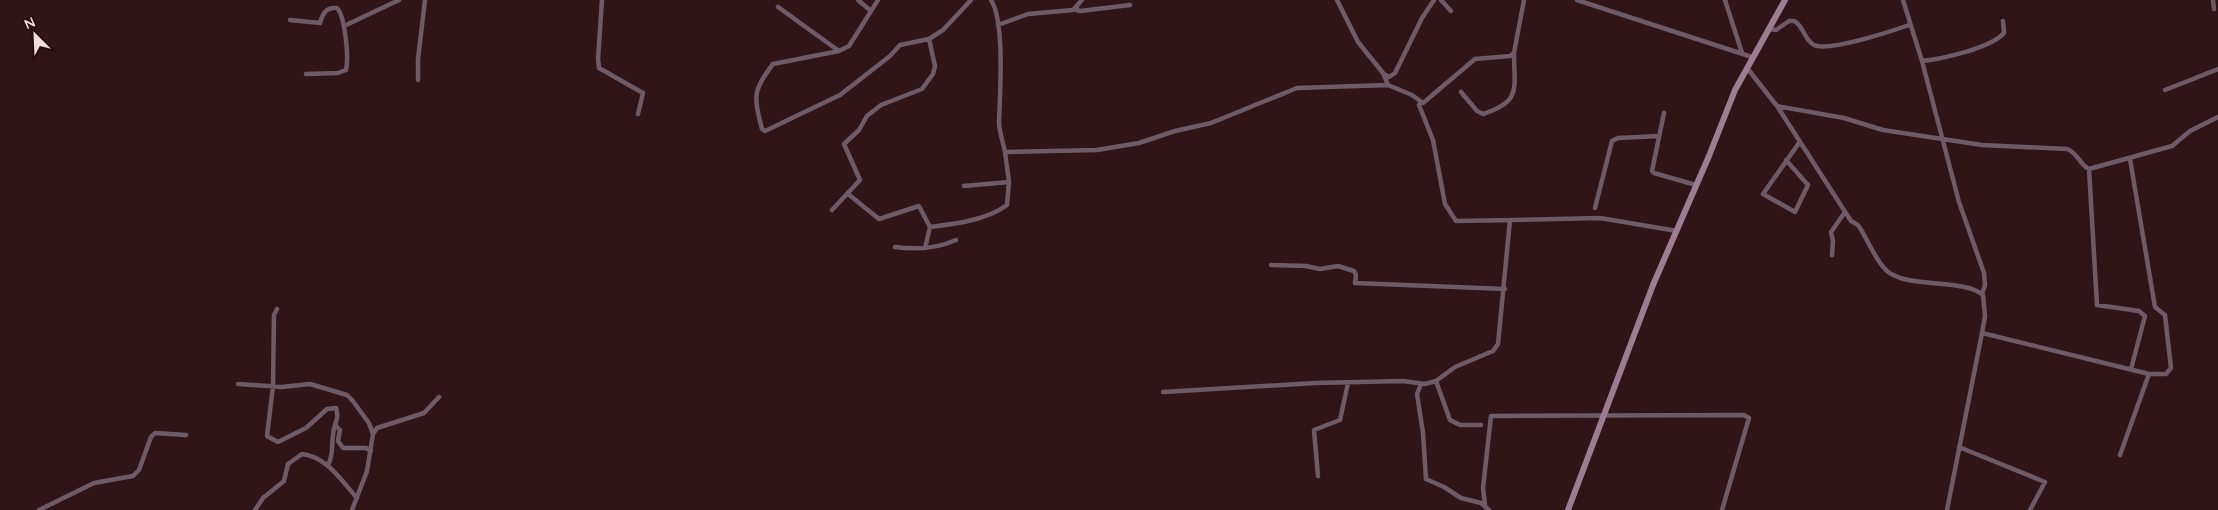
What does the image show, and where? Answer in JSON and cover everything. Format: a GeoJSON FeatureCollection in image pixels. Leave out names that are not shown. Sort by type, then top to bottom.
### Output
{"type":"FeatureCollection","features":[{"type":"Feature","properties":{"kind":"street"},"geometry":{"type":"LineString","coordinates":[[344,26],[399,0]]}},
{"type":"Feature","properties":{"kind":"street"},"geometry":{"type":"LineString","coordinates":[[418,80],[418,59],[425,0]]}},
{"type":"Feature","properties":{"kind":"street"},"geometry":{"type":"LineString","coordinates":[[602,0],[599,68],[643,92],[638,114]]}},
{"type":"Feature","properties":{"kind":"street"},"geometry":{"type":"LineString","coordinates":[[858,0],[871,11]]}},
{"type":"Feature","properties":{"kind":"street"},"geometry":{"type":"LineString","coordinates":[[878,0],[849,46],[839,51],[773,64],[764,77],[754,98],[762,129],[765,131],[840,95],[890,56],[900,44],[929,39],[943,30],[971,0]]}},
{"type":"Feature","properties":{"kind":"street"},"geometry":{"type":"LineString","coordinates":[[930,227],[954,224],[1001,210],[1008,205],[1009,182],[999,124],[998,25],[996,9],[992,0]]}},
{"type":"Feature","properties":{"kind":"street"},"geometry":{"type":"LineString","coordinates":[[998,25],[1028,14],[1073,10],[1082,0]]}},
{"type":"Feature","properties":{"kind":"street"},"geometry":{"type":"LineString","coordinates":[[1337,0],[1358,42],[1383,73],[1388,84]]}},
{"type":"Feature","properties":{"kind":"street"},"geometry":{"type":"LineString","coordinates":[[1383,73],[1389,77],[1395,73],[1422,18],[1434,0]]}},
{"type":"Feature","properties":{"kind":"street"},"geometry":{"type":"LineString","coordinates":[[1441,0],[1451,11]]}},
{"type":"Feature","properties":{"kind":"street"},"geometry":{"type":"LineString","coordinates":[[1461,92],[1477,112],[1483,114],[1507,103],[1513,97],[1514,53],[1524,0]]}},
{"type":"Feature","properties":{"kind":"street"},"geometry":{"type":"LineString","coordinates":[[1577,0],[1752,57]]}},
{"type":"Feature","properties":{"kind":"street"},"geometry":{"type":"LineString","coordinates":[[1726,0],[1742,53]]}},
{"type":"Feature","properties":{"kind":"street"},"geometry":{"type":"LineString","coordinates":[[1568,510],[1653,285],[1752,57],[1785,0]]}},
{"type":"Feature","properties":{"kind":"street"},"geometry":{"type":"LineString","coordinates":[[1903,0],[1922,61],[1958,202],[1984,273],[1986,286],[1982,294]]}},
{"type":"Feature","properties":{"kind":"street"},"geometry":{"type":"LineString","coordinates":[[2214,0],[2214,9]]}},
{"type":"Feature","properties":{"kind":"street"},"geometry":{"type":"LineString","coordinates":[[1077,7],[1076,10],[1080,11],[1130,6]]}},
{"type":"Feature","properties":{"kind":"street"},"geometry":{"type":"LineString","coordinates":[[778,7],[839,51]]}},
{"type":"Feature","properties":{"kind":"street"},"geometry":{"type":"LineString","coordinates":[[290,20],[320,23],[324,11],[337,8],[344,26],[346,70],[338,73],[306,74]]}},
{"type":"Feature","properties":{"kind":"street"},"geometry":{"type":"LineString","coordinates":[[1769,29],[1776,30],[1789,21],[1794,21],[1801,27],[1810,42],[1822,47],[1844,44],[1910,25]]}},
{"type":"Feature","properties":{"kind":"street"},"geometry":{"type":"LineString","coordinates":[[1922,61],[1983,46],[2000,38],[2004,33],[2002,21]]}},
{"type":"Feature","properties":{"kind":"street"},"geometry":{"type":"LineString","coordinates":[[832,210],[860,180],[844,144],[859,130],[867,116],[881,105],[922,89],[933,74],[935,66],[929,39]]}},
{"type":"Feature","properties":{"kind":"street"},"geometry":{"type":"LineString","coordinates":[[1421,102],[1432,97],[1475,59],[1510,56],[1514,53]]}},
{"type":"Feature","properties":{"kind":"street"},"geometry":{"type":"LineString","coordinates":[[1747,68],[1776,106],[1851,221],[1858,225],[1883,266],[1891,273],[1968,289],[1982,294],[1985,301],[1982,333],[1946,510]]}},
{"type":"Feature","properties":{"kind":"street"},"geometry":{"type":"LineString","coordinates":[[2165,90],[2218,69]]}},
{"type":"Feature","properties":{"kind":"street"},"geometry":{"type":"LineString","coordinates":[[1005,152],[1115,148],[1211,123],[1297,88],[1388,84],[1412,95],[1421,102]]}},
{"type":"Feature","properties":{"kind":"street"},"geometry":{"type":"LineString","coordinates":[[1421,102],[1419,105],[1433,140],[1446,204],[1456,221],[1600,218],[1677,231]]}},
{"type":"Feature","properties":{"kind":"street"},"geometry":{"type":"LineString","coordinates":[[1776,106],[1850,120],[1883,130],[1982,144],[2067,149],[2076,155],[2089,169],[2097,304],[2099,306],[2139,311],[2145,316],[2132,369]]}},
{"type":"Feature","properties":{"kind":"street"},"geometry":{"type":"LineString","coordinates":[[1664,113],[1652,167],[1654,173],[1696,185]]}},
{"type":"Feature","properties":{"kind":"street"},"geometry":{"type":"LineString","coordinates":[[2089,169],[2172,146],[2190,131],[2218,117]]}},
{"type":"Feature","properties":{"kind":"street"},"geometry":{"type":"LineString","coordinates":[[1595,208],[1612,141],[1618,138],[1659,136]]}},
{"type":"Feature","properties":{"kind":"street"},"geometry":{"type":"LineString","coordinates":[[1786,160],[1808,186],[1795,212],[1763,194],[1786,160],[1800,143]]}},
{"type":"Feature","properties":{"kind":"street"},"geometry":{"type":"LineString","coordinates":[[1982,333],[2150,374],[2166,374],[2171,368],[2165,315],[2155,307],[2130,159]]}},
{"type":"Feature","properties":{"kind":"street"},"geometry":{"type":"LineString","coordinates":[[964,186],[1009,182]]}},
{"type":"Feature","properties":{"kind":"street"},"geometry":{"type":"LineString","coordinates":[[848,194],[879,220],[919,206],[930,227],[925,248]]}},
{"type":"Feature","properties":{"kind":"street"},"geometry":{"type":"LineString","coordinates":[[1832,255],[1833,241],[1831,232],[1845,212]]}},
{"type":"Feature","properties":{"kind":"street"},"geometry":{"type":"LineString","coordinates":[[1163,392],[1403,381],[1421,384],[1436,381],[1455,367],[1496,349],[1505,289],[1510,220]]}},
{"type":"Feature","properties":{"kind":"street"},"geometry":{"type":"LineString","coordinates":[[895,247],[925,248],[943,246],[956,240]]}},
{"type":"Feature","properties":{"kind":"street"},"geometry":{"type":"LineString","coordinates":[[1270,265],[1306,266],[1320,269],[1338,266],[1354,270],[1356,274],[1355,283],[1505,289]]}},
{"type":"Feature","properties":{"kind":"street"},"geometry":{"type":"LineString","coordinates":[[276,309],[274,315],[273,386],[267,436],[278,442],[306,428],[327,409],[336,408],[338,414],[336,426],[332,433],[333,457],[328,466]]}},
{"type":"Feature","properties":{"kind":"street"},"geometry":{"type":"LineString","coordinates":[[2120,454],[2150,374]]}},
{"type":"Feature","properties":{"kind":"street"},"geometry":{"type":"LineString","coordinates":[[1436,381],[1450,420],[1460,425],[1482,425]]}},
{"type":"Feature","properties":{"kind":"street"},"geometry":{"type":"LineString","coordinates":[[1318,476],[1314,430],[1340,420],[1348,383]]}},
{"type":"Feature","properties":{"kind":"street"},"geometry":{"type":"LineString","coordinates":[[238,384],[273,386],[310,384],[347,395],[369,422],[373,434],[371,451],[352,510]]}},
{"type":"Feature","properties":{"kind":"street"},"geometry":{"type":"LineString","coordinates":[[1421,384],[1417,394],[1423,433],[1426,479],[1444,487],[1460,498],[1485,505]]}},
{"type":"Feature","properties":{"kind":"street"},"geometry":{"type":"LineString","coordinates":[[373,434],[377,428],[424,413],[439,397]]}},
{"type":"Feature","properties":{"kind":"street"},"geometry":{"type":"LineString","coordinates":[[1489,510],[1485,505],[1483,488],[1491,416],[1604,414],[1747,416],[1749,418],[1722,510]]}},
{"type":"Feature","properties":{"kind":"street"},"geometry":{"type":"LineString","coordinates":[[336,426],[340,430],[338,441],[343,448],[366,448],[371,451]]}},
{"type":"Feature","properties":{"kind":"street"},"geometry":{"type":"LineString","coordinates":[[39,510],[94,483],[133,476],[139,470],[151,437],[155,433],[186,435]]}},
{"type":"Feature","properties":{"kind":"street"},"geometry":{"type":"LineString","coordinates":[[1959,447],[2045,482],[2030,510]]}},
{"type":"Feature","properties":{"kind":"street"},"geometry":{"type":"LineString","coordinates":[[254,510],[263,498],[284,481],[288,464],[295,457],[302,454],[316,456],[328,466],[357,498]]}}]}
